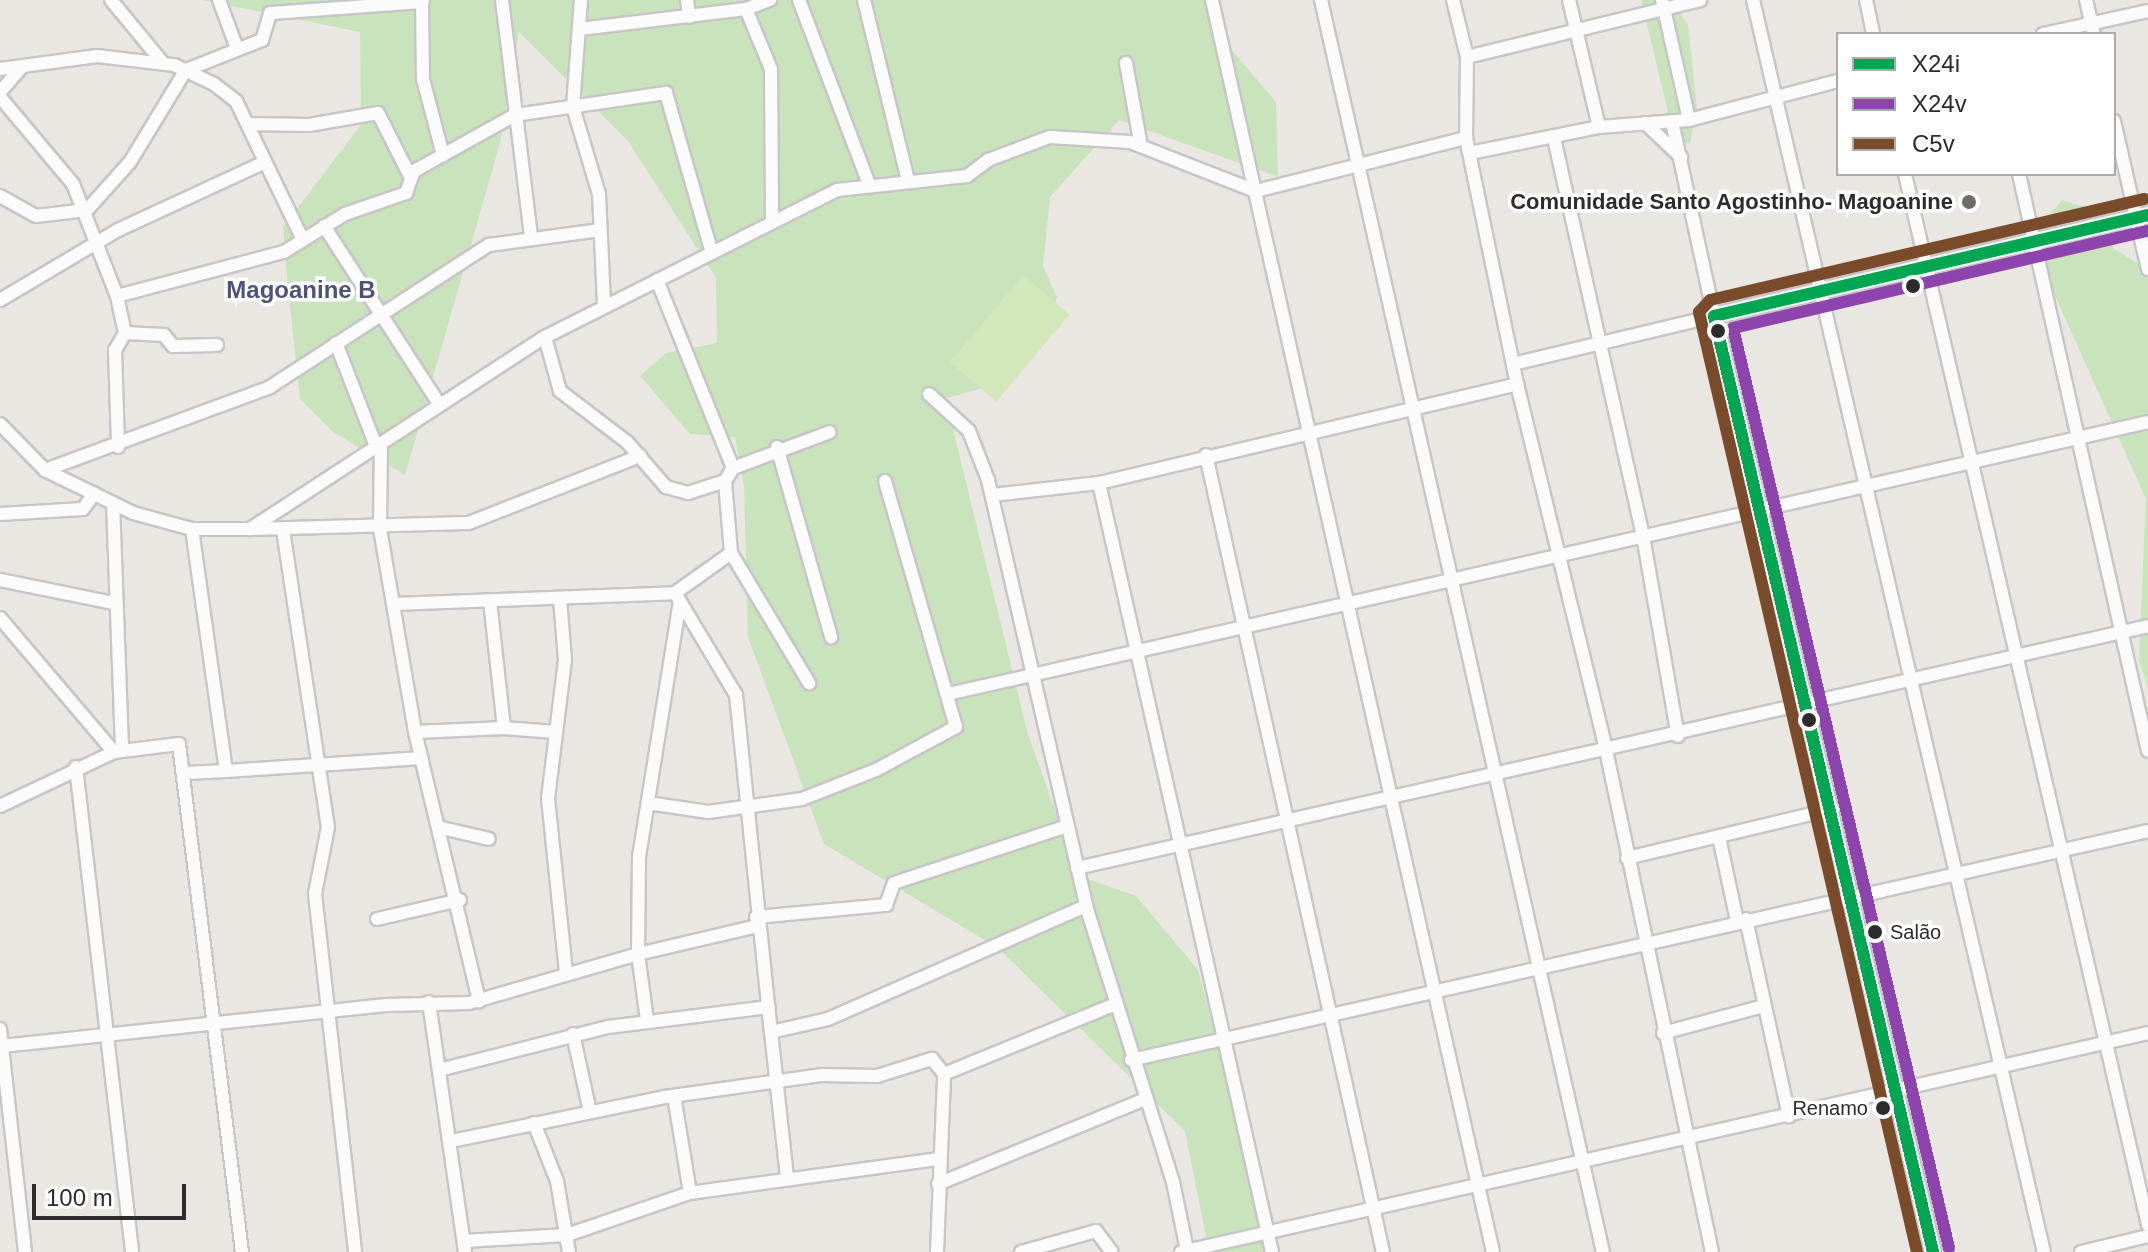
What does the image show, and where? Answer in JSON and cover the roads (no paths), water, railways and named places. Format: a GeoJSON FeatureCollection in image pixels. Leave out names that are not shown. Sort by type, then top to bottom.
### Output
{"type":"FeatureCollection","features":[{"type":"Feature","properties":{"kind":"street"},"geometry":{"type":"LineString","coordinates":[[111,0],[163,63]]}},
{"type":"Feature","properties":{"kind":"street"},"geometry":{"type":"LineString","coordinates":[[219,0],[236,46]]}},
{"type":"Feature","properties":{"kind":"street"},"geometry":{"type":"LineString","coordinates":[[502,0],[531,235]]}},
{"type":"Feature","properties":{"kind":"street"},"geometry":{"type":"LineString","coordinates":[[581,0],[573,107],[596,180],[604,305]]}},
{"type":"Feature","properties":{"kind":"street"},"geometry":{"type":"LineString","coordinates":[[687,0],[689,17]]}},
{"type":"Feature","properties":{"kind":"street"},"geometry":{"type":"LineString","coordinates":[[580,29],[746,9],[770,0]]}},
{"type":"Feature","properties":{"kind":"street"},"geometry":{"type":"LineString","coordinates":[[799,0],[869,184]]}},
{"type":"Feature","properties":{"kind":"street"},"geometry":{"type":"LineString","coordinates":[[864,0],[908,181]]}},
{"type":"Feature","properties":{"kind":"street"},"geometry":{"type":"LineString","coordinates":[[1212,0],[1493,1252]]}},
{"type":"Feature","properties":{"kind":"street"},"geometry":{"type":"LineString","coordinates":[[1321,0],[1603,1252]]}},
{"type":"Feature","properties":{"kind":"street"},"geometry":{"type":"LineString","coordinates":[[1453,0],[1467,57],[1466,138],[1556,555],[1606,750],[1644,944],[1712,1252]]}},
{"type":"Feature","properties":{"kind":"street"},"geometry":{"type":"LineString","coordinates":[[1569,0],[1599,127]]}},
{"type":"Feature","properties":{"kind":"street"},"geometry":{"type":"LineString","coordinates":[[1467,57],[1577,30],[1663,4],[1700,0]]}},
{"type":"Feature","properties":{"kind":"street"},"geometry":{"type":"LineString","coordinates":[[1753,0],[1914,682],[2044,1252]]}},
{"type":"Feature","properties":{"kind":"street"},"geometry":{"type":"LineString","coordinates":[[1866,0],[1873,32]]}},
{"type":"Feature","properties":{"kind":"street"},"geometry":{"type":"LineString","coordinates":[[2086,0],[2093,29]]}},
{"type":"Feature","properties":{"kind":"street"},"geometry":{"type":"LineString","coordinates":[[0,196],[36,216],[87,210],[130,162],[186,70],[236,46],[262,40],[270,13],[422,1],[423,79],[443,155]]}},
{"type":"Feature","properties":{"kind":"street"},"geometry":{"type":"LineString","coordinates":[[1663,4],[1689,120]]}},
{"type":"Feature","properties":{"kind":"street"},"geometry":{"type":"LineString","coordinates":[[746,9],[771,69],[772,217]]}},
{"type":"Feature","properties":{"kind":"street"},"geometry":{"type":"LineString","coordinates":[[2063,32],[2093,29],[2148,11]]}},
{"type":"Feature","properties":{"kind":"street"},"geometry":{"type":"LineString","coordinates":[[0,69],[84,56],[163,63],[186,70],[227,92],[248,124],[303,240]]}},
{"type":"Feature","properties":{"kind":"street"},"geometry":{"type":"LineString","coordinates":[[1126,63],[1141,146]]}},
{"type":"Feature","properties":{"kind":"street"},"geometry":{"type":"LineString","coordinates":[[22,67],[0,95],[61,164],[87,210],[117,296],[125,333],[115,350],[118,447]]}},
{"type":"Feature","properties":{"kind":"street"},"geometry":{"type":"LineString","coordinates":[[1470,153],[1599,127],[1689,120],[1836,82]]}},
{"type":"Feature","properties":{"kind":"street"},"geometry":{"type":"LineString","coordinates":[[410,176],[515,115],[671,94],[711,250]]}},
{"type":"Feature","properties":{"kind":"street"},"geometry":{"type":"LineString","coordinates":[[117,296],[284,252],[324,226],[406,193],[410,176],[378,113],[309,125],[248,124]]}},
{"type":"Feature","properties":{"kind":"street"},"geometry":{"type":"LineString","coordinates":[[1672,121],[1714,316],[1833,809],[1933,1252]]}},
{"type":"Feature","properties":{"kind":"street"},"geometry":{"type":"LineString","coordinates":[[1645,123],[1681,157]]}},
{"type":"Feature","properties":{"kind":"street"},"geometry":{"type":"LineString","coordinates":[[2116,128],[2142,217],[2148,269]]}},
{"type":"Feature","properties":{"kind":"street"},"geometry":{"type":"LineString","coordinates":[[250,529],[545,337],[772,217],[869,184],[967,176],[999,154],[1050,137],[1093,136],[1141,146],[1256,191],[1466,138]]}},
{"type":"Feature","properties":{"kind":"street"},"geometry":{"type":"LineString","coordinates":[[1554,138],[1643,536],[1678,736]]}},
{"type":"Feature","properties":{"kind":"street"},"geometry":{"type":"LineString","coordinates":[[0,300],[98,241],[265,162]]}},
{"type":"Feature","properties":{"kind":"street"},"geometry":{"type":"LineString","coordinates":[[1905,176],[2148,1225]]}},
{"type":"Feature","properties":{"kind":"street"},"geometry":{"type":"LineString","coordinates":[[2019,176],[2148,751]]}},
{"type":"Feature","properties":{"kind":"street"},"geometry":{"type":"LineString","coordinates":[[1513,364],[2142,217]]}},
{"type":"Feature","properties":{"kind":"street"},"geometry":{"type":"LineString","coordinates":[[324,226],[375,314],[439,404]]}},
{"type":"Feature","properties":{"kind":"street"},"geometry":{"type":"LineString","coordinates":[[45,470],[118,447],[270,387],[375,314],[489,245],[531,235],[600,230]]}},
{"type":"Feature","properties":{"kind":"street"},"geometry":{"type":"LineString","coordinates":[[657,280],[733,468]]}},
{"type":"Feature","properties":{"kind":"street"},"geometry":{"type":"LineString","coordinates":[[125,333],[164,335],[173,346],[217,345]]}},
{"type":"Feature","properties":{"kind":"street"},"geometry":{"type":"LineString","coordinates":[[545,337],[560,391],[640,456],[676,492],[725,481]]}},
{"type":"Feature","properties":{"kind":"street"},"geometry":{"type":"LineString","coordinates":[[336,343],[378,445],[380,529],[415,732],[460,900],[479,1001]]}},
{"type":"Feature","properties":{"kind":"street"},"geometry":{"type":"LineString","coordinates":[[992,495],[1099,483],[1206,455],[1517,384]]}},
{"type":"Feature","properties":{"kind":"street"},"geometry":{"type":"LineString","coordinates":[[929,394],[969,431],[992,495],[1086,906],[1113,1005],[1145,1099],[1184,1251],[1582,1158],[1789,1116],[2148,1033]]}},
{"type":"Feature","properties":{"kind":"street"},"geometry":{"type":"LineString","coordinates":[[948,694],[2148,422]]}},
{"type":"Feature","properties":{"kind":"street"},"geometry":{"type":"LineString","coordinates":[[0,424],[45,470],[113,503],[192,529],[380,529],[494,516],[583,473],[640,456]]}},
{"type":"Feature","properties":{"kind":"street"},"geometry":{"type":"LineString","coordinates":[[809,683],[731,553],[725,481],[733,468],[777,447],[830,432]]}},
{"type":"Feature","properties":{"kind":"street"},"geometry":{"type":"LineString","coordinates":[[777,447],[831,637]]}},
{"type":"Feature","properties":{"kind":"street"},"geometry":{"type":"LineString","coordinates":[[1206,455],[1383,1252]]}},
{"type":"Feature","properties":{"kind":"street"},"geometry":{"type":"LineString","coordinates":[[648,803],[747,810],[876,770],[950,731],[957,721],[885,481]]}},
{"type":"Feature","properties":{"kind":"street"},"geometry":{"type":"LineString","coordinates":[[1099,483],[1272,1252]]}},
{"type":"Feature","properties":{"kind":"street"},"geometry":{"type":"LineString","coordinates":[[0,514],[83,509],[94,494]]}},
{"type":"Feature","properties":{"kind":"street"},"geometry":{"type":"LineString","coordinates":[[113,503],[118,750]]}},
{"type":"Feature","properties":{"kind":"street"},"geometry":{"type":"LineString","coordinates":[[192,529],[226,771]]}},
{"type":"Feature","properties":{"kind":"street"},"geometry":{"type":"LineString","coordinates":[[283,530],[329,838],[315,894],[355,1252]]}},
{"type":"Feature","properties":{"kind":"street"},"geometry":{"type":"LineString","coordinates":[[393,604],[678,597],[731,553]]}},
{"type":"Feature","properties":{"kind":"street"},"geometry":{"type":"LineString","coordinates":[[0,580],[113,603]]}},
{"type":"Feature","properties":{"kind":"street"},"geometry":{"type":"LineString","coordinates":[[647,1021],[638,954],[648,803],[678,597]]}},
{"type":"Feature","properties":{"kind":"street"},"geometry":{"type":"LineString","coordinates":[[678,597],[733,685],[756,921],[769,1007],[774,1081],[787,1177]]}},
{"type":"Feature","properties":{"kind":"street"},"geometry":{"type":"LineString","coordinates":[[560,599],[566,640],[555,732],[550,838],[566,972]]}},
{"type":"Feature","properties":{"kind":"street"},"geometry":{"type":"LineString","coordinates":[[490,601],[504,728]]}},
{"type":"Feature","properties":{"kind":"street"},"geometry":{"type":"LineString","coordinates":[[0,618],[118,750]]}},
{"type":"Feature","properties":{"kind":"street"},"geometry":{"type":"LineString","coordinates":[[1077,868],[1286,822],[1390,795],[1678,736],[1808,703],[1914,682],[2148,626]]}},
{"type":"Feature","properties":{"kind":"street"},"geometry":{"type":"LineString","coordinates":[[415,732],[504,728],[555,732]]}},
{"type":"Feature","properties":{"kind":"street"},"geometry":{"type":"LineString","coordinates":[[0,806],[76,767],[118,750],[179,744],[187,773],[219,1023],[242,1252]]}},
{"type":"Feature","properties":{"kind":"street"},"geometry":{"type":"LineString","coordinates":[[187,773],[320,767],[422,758]]}},
{"type":"Feature","properties":{"kind":"street"},"geometry":{"type":"LineString","coordinates":[[76,767],[132,1252]]}},
{"type":"Feature","properties":{"kind":"street"},"geometry":{"type":"LineString","coordinates":[[1627,858],[1833,809]]}},
{"type":"Feature","properties":{"kind":"street"},"geometry":{"type":"LineString","coordinates":[[2,1046],[429,1002],[479,1001],[566,972],[756,921],[886,905],[894,883],[1067,826]]}},
{"type":"Feature","properties":{"kind":"street"},"geometry":{"type":"LineString","coordinates":[[442,828],[489,839]]}},
{"type":"Feature","properties":{"kind":"street"},"geometry":{"type":"LineString","coordinates":[[1131,1060],[2148,831]]}},
{"type":"Feature","properties":{"kind":"street"},"geometry":{"type":"LineString","coordinates":[[1719,837],[1764,1006],[1789,1116]]}},
{"type":"Feature","properties":{"kind":"street"},"geometry":{"type":"LineString","coordinates":[[377,919],[460,900]]}},
{"type":"Feature","properties":{"kind":"street"},"geometry":{"type":"LineString","coordinates":[[771,1032],[828,1019],[1086,906]]}},
{"type":"Feature","properties":{"kind":"street"},"geometry":{"type":"LineString","coordinates":[[429,1002],[443,1069],[464,1247],[567,1235],[690,1193],[787,1177],[939,1159]]}},
{"type":"Feature","properties":{"kind":"street"},"geometry":{"type":"LineString","coordinates":[[944,1074],[1113,1005]]}},
{"type":"Feature","properties":{"kind":"street"},"geometry":{"type":"LineString","coordinates":[[1663,1033],[1764,1006]]}},
{"type":"Feature","properties":{"kind":"street"},"geometry":{"type":"LineString","coordinates":[[443,1069],[573,1034],[647,1021],[769,1007]]}},
{"type":"Feature","properties":{"kind":"street"},"geometry":{"type":"LineString","coordinates":[[0,1029],[25,1252]]}},
{"type":"Feature","properties":{"kind":"street"},"geometry":{"type":"LineString","coordinates":[[573,1034],[590,1112]]}},
{"type":"Feature","properties":{"kind":"street"},"geometry":{"type":"LineString","coordinates":[[452,1141],[674,1096],[774,1081],[877,1076],[932,1059],[944,1074],[932,1251]]}},
{"type":"Feature","properties":{"kind":"street"},"geometry":{"type":"LineString","coordinates":[[674,1096],[690,1193]]}},
{"type":"Feature","properties":{"kind":"street"},"geometry":{"type":"LineString","coordinates":[[938,1184],[1145,1099]]}},
{"type":"Feature","properties":{"kind":"street"},"geometry":{"type":"LineString","coordinates":[[534,1123],[567,1235],[569,1252]]}},
{"type":"Feature","properties":{"kind":"street"},"geometry":{"type":"LineString","coordinates":[[1021,1252],[1096,1231],[1112,1252]]}},
{"type":"Feature","properties":{"kind":"street"},"geometry":{"type":"LineString","coordinates":[[2081,1252],[2148,1236]]}},
{"type":"Feature","properties":{"kind":"place","name":"Comunidade Santo Agostinho- Magoanine"},"geometry":{"type":"Point","coordinates":[1969,202]}},
{"type":"Feature","properties":{"kind":"place","name":"Salão"},"geometry":{"type":"Point","coordinates":[1875,932]}},
{"type":"Feature","properties":{"kind":"place","name":"Renamo"},"geometry":{"type":"Point","coordinates":[1883,1108]}},
{"type":"Feature","properties":{"kind":"district","name":"Magoanine B"},"geometry":{"type":"Point","coordinates":[301,290]}}]}
